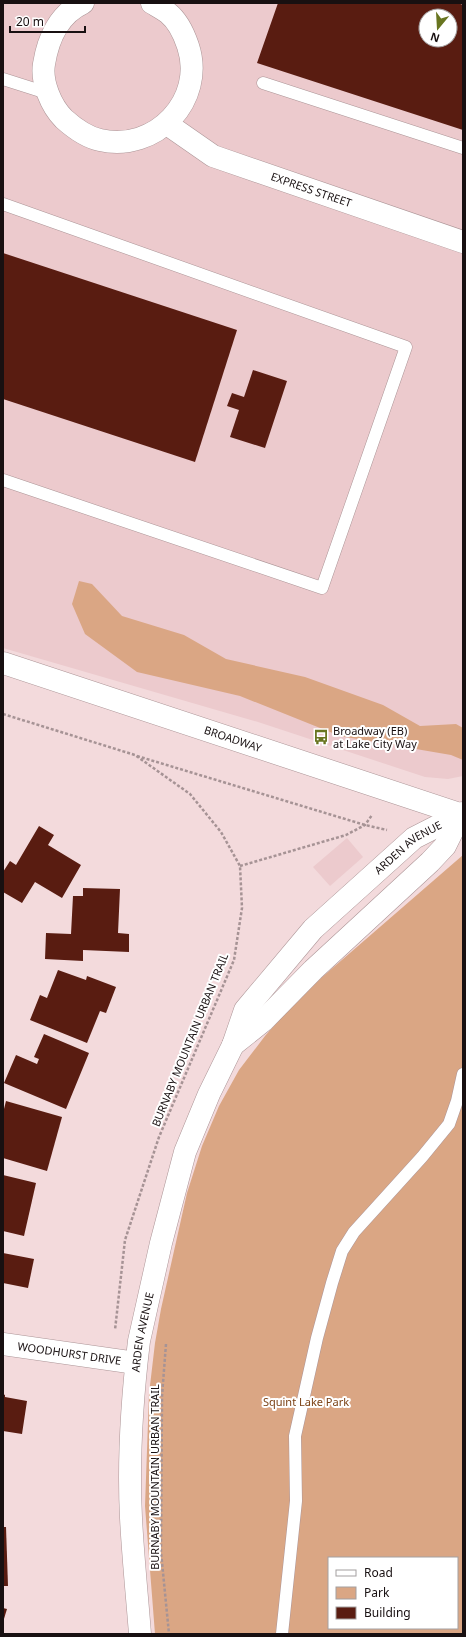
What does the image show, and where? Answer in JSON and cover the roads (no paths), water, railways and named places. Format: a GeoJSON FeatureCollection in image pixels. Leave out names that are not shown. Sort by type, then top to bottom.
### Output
{"type":"FeatureCollection","features":[{"type":"Feature","properties":{"kind":"street"},"geometry":{"type":"LineString","coordinates":[[83,3],[77,6],[58,23],[47,44],[43,69],[48,93],[59,114],[77,131],[99,140],[124,143],[147,137],[168,124],[183,104],[191,81],[192,57],[184,33],[169,14],[152,3]]}},
{"type":"Feature","properties":{"kind":"street","name":"EXPRESS STREET"},"geometry":{"type":"LineString","coordinates":[[168,124],[213,156],[463,242]]}},
{"type":"Feature","properties":{"kind":"street","name":"BROADWAY"},"geometry":{"type":"LineString","coordinates":[[3,663],[462,814]]}},
{"type":"Feature","properties":{"kind":"street","name":"ARDEN AVENUE"},"geometry":{"type":"LineString","coordinates":[[233,1045],[263,1021],[313,970],[430,862],[445,846],[462,814]]}},
{"type":"Feature","properties":{"kind":"street","name":"ARDEN AVENUE"},"geometry":{"type":"LineString","coordinates":[[140,1634],[131,1518],[131,1438],[136,1363],[139,1341],[161,1243],[185,1152],[209,1094],[233,1045],[244,1010],[313,929],[414,838],[462,814]]}},
{"type":"Feature","properties":{"kind":"street","name":"WOODHURST DRIVE"},"geometry":{"type":"LineString","coordinates":[[3,1344],[136,1363]]}},
{"type":"Feature","properties":{"kind":"lane"},"geometry":{"type":"LineString","coordinates":[[3,80],[48,93]]}},
{"type":"Feature","properties":{"kind":"lane"},"geometry":{"type":"LineString","coordinates":[[263,83],[463,148]]}},
{"type":"Feature","properties":{"kind":"lane"},"geometry":{"type":"LineString","coordinates":[[3,204],[406,347],[322,588],[3,480]]}},
{"type":"Feature","properties":{"kind":"lane"},"geometry":{"type":"LineString","coordinates":[[282,1634],[296,1501],[295,1436],[317,1338],[342,1251],[354,1232],[422,1157],[449,1124],[457,1101],[463,1074]]}},
{"type":"Feature","properties":{"kind":"place","name":"Broadway (EB) at Lake City Way"},"geometry":{"type":"Point","coordinates":[321,737]}},
{"type":"Feature","properties":{"kind":"park label","name":"Squint Lake Park"},"geometry":{"type":"Point","coordinates":[306,1402]}}]}
